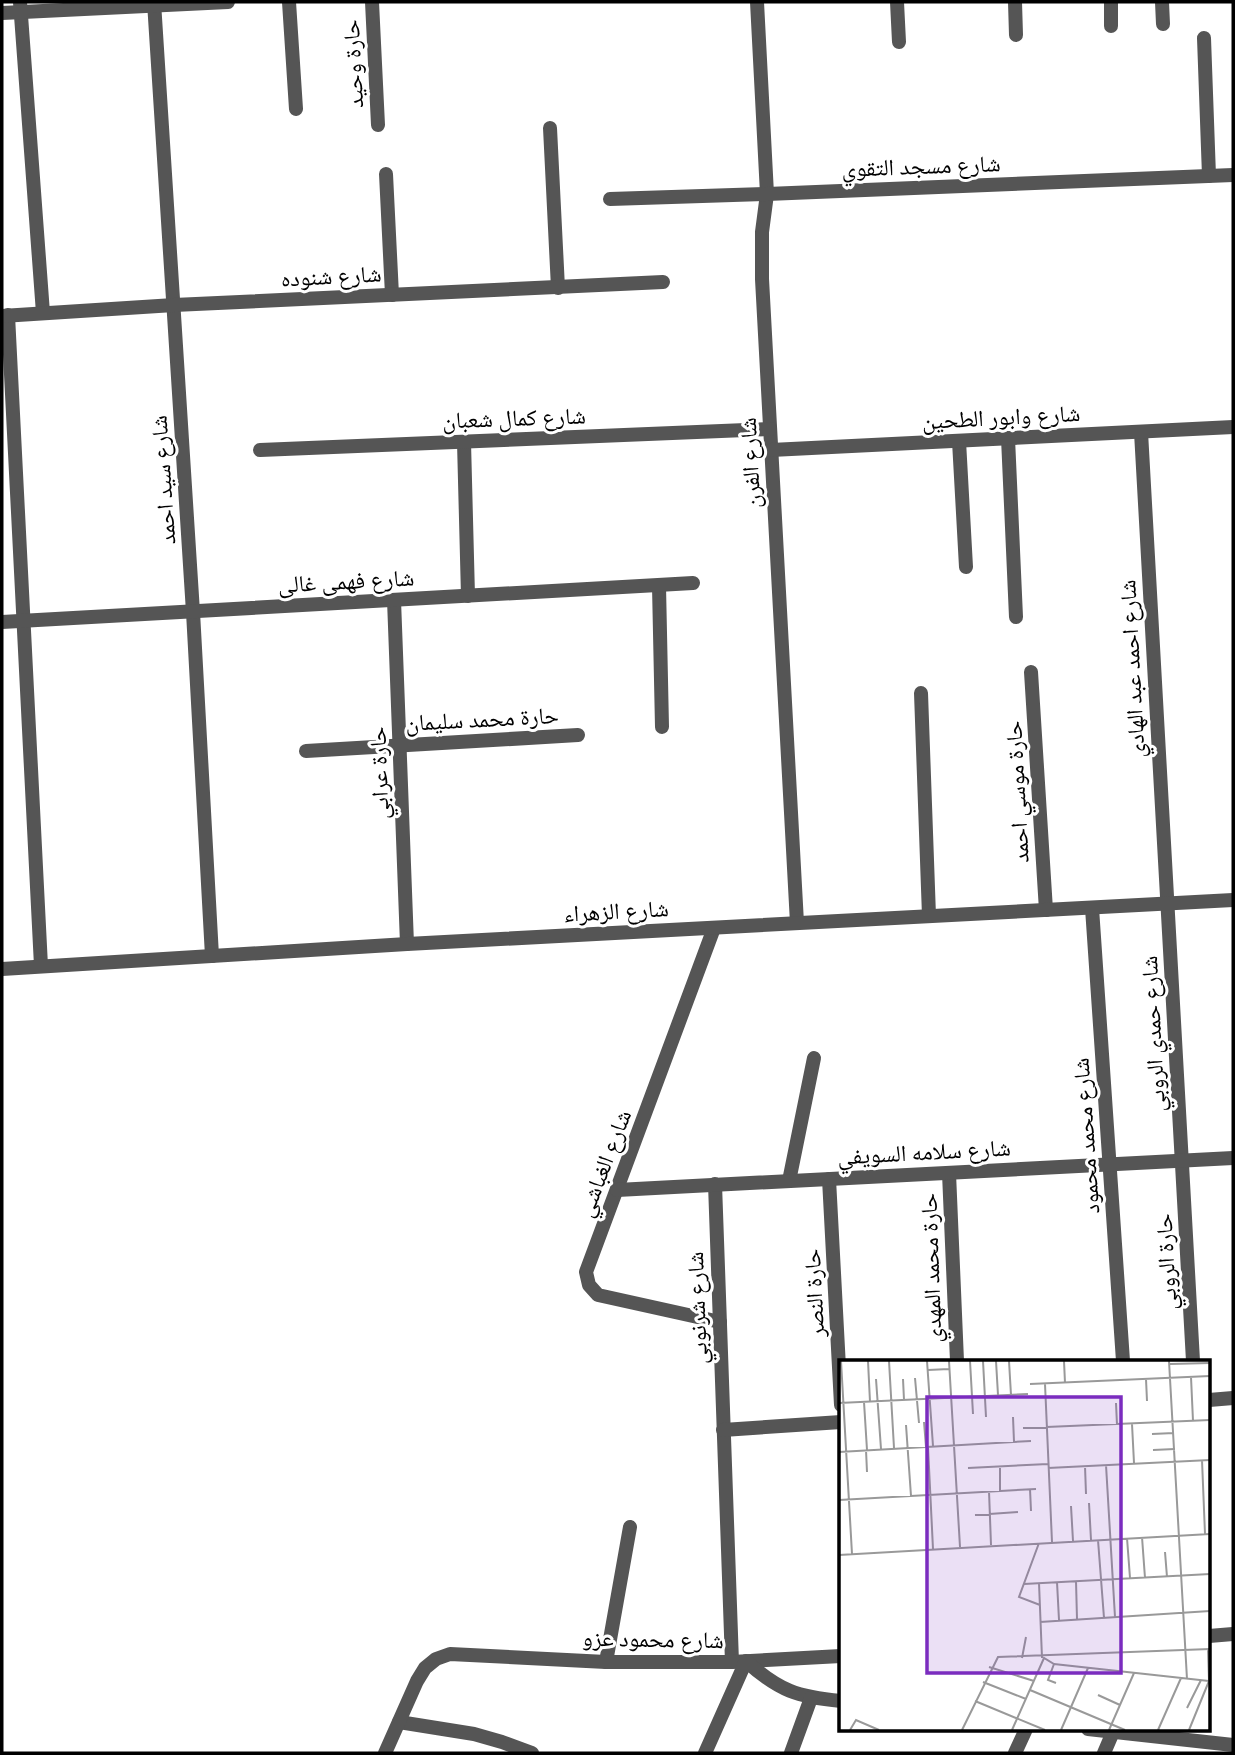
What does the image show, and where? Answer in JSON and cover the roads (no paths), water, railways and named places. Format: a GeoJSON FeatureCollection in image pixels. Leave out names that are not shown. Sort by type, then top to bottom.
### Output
{"type":"FeatureCollection","features":[{"type":"Feature","properties":{"kind":"street"},"geometry":{"type":"LineString","coordinates":[[2,13],[21,7],[228,2]]}},
{"type":"Feature","properties":{"kind":"street"},"geometry":{"type":"LineString","coordinates":[[289,2],[296,109]]}},
{"type":"Feature","properties":{"kind":"street","name":"حارة وحيد"},"geometry":{"type":"LineString","coordinates":[[372,2],[378,125]]}},
{"type":"Feature","properties":{"kind":"street","name":"شارع الفرن"},"geometry":{"type":"LineString","coordinates":[[757,2],[767,194],[762,232],[762,279],[797,923]]}},
{"type":"Feature","properties":{"kind":"street"},"geometry":{"type":"LineString","coordinates":[[897,2],[899,42]]}},
{"type":"Feature","properties":{"kind":"street"},"geometry":{"type":"LineString","coordinates":[[1015,2],[1016,35]]}},
{"type":"Feature","properties":{"kind":"street"},"geometry":{"type":"LineString","coordinates":[[1111,2],[1111,26]]}},
{"type":"Feature","properties":{"kind":"street"},"geometry":{"type":"LineString","coordinates":[[1162,2],[1163,24]]}},
{"type":"Feature","properties":{"kind":"street","name":"شارع سيد احمد"},"geometry":{"type":"LineString","coordinates":[[154,4],[212,956]]}},
{"type":"Feature","properties":{"kind":"street"},"geometry":{"type":"LineString","coordinates":[[21,7],[43,313]]}},
{"type":"Feature","properties":{"kind":"street"},"geometry":{"type":"LineString","coordinates":[[1204,38],[1209,176]]}},
{"type":"Feature","properties":{"kind":"street"},"geometry":{"type":"LineString","coordinates":[[550,128],[558,288]]}},
{"type":"Feature","properties":{"kind":"street"},"geometry":{"type":"LineString","coordinates":[[386,173],[392,296]]}},
{"type":"Feature","properties":{"kind":"street","name":"شارع مسجد التقوي"},"geometry":{"type":"LineString","coordinates":[[610,199],[1233,175]]}},
{"type":"Feature","properties":{"kind":"street","name":"شارع شنوده"},"geometry":{"type":"LineString","coordinates":[[5,316],[174,305],[663,282]]}},
{"type":"Feature","properties":{"kind":"street"},"geometry":{"type":"LineString","coordinates":[[5,316],[41,966]]}},
{"type":"Feature","properties":{"kind":"street","name":"شارع وابور الطحين"},"geometry":{"type":"LineString","coordinates":[[771,450],[1233,427]]}},
{"type":"Feature","properties":{"kind":"street","name":"شارع كمال شعبان"},"geometry":{"type":"LineString","coordinates":[[260,450],[770,429]]}},
{"type":"Feature","properties":{"kind":"street","name":"شارع احمد عبد الهادي"},"geometry":{"type":"LineString","coordinates":[[1141,432],[1168,904]]}},
{"type":"Feature","properties":{"kind":"street"},"geometry":{"type":"LineString","coordinates":[[1008,438],[1016,617]]}},
{"type":"Feature","properties":{"kind":"street"},"geometry":{"type":"LineString","coordinates":[[959,441],[966,567]]}},
{"type":"Feature","properties":{"kind":"street"},"geometry":{"type":"LineString","coordinates":[[464,442],[468,596]]}},
{"type":"Feature","properties":{"kind":"street","name":"شارع فهمى غالى"},"geometry":{"type":"LineString","coordinates":[[2,622],[693,583]]}},
{"type":"Feature","properties":{"kind":"street"},"geometry":{"type":"LineString","coordinates":[[659,586],[662,727]]}},
{"type":"Feature","properties":{"kind":"street","name":"حارة عرابي"},"geometry":{"type":"LineString","coordinates":[[394,600],[407,944]]}},
{"type":"Feature","properties":{"kind":"street","name":"حارة موسي احمد"},"geometry":{"type":"LineString","coordinates":[[1031,672],[1046,910]]}},
{"type":"Feature","properties":{"kind":"street"},"geometry":{"type":"LineString","coordinates":[[921,693],[929,916]]}},
{"type":"Feature","properties":{"kind":"street","name":"حارة محمد سليمان"},"geometry":{"type":"LineString","coordinates":[[306,751],[578,735]]}},
{"type":"Feature","properties":{"kind":"street","name":"شارع الزهراء"},"geometry":{"type":"LineString","coordinates":[[2,969],[407,944],[1233,900]]}},
{"type":"Feature","properties":{"kind":"street","name":"شارع حمدي الروبي"},"geometry":{"type":"LineString","coordinates":[[1168,904],[1182,1161]]}},
{"type":"Feature","properties":{"kind":"street","name":"شارع محمد محمود"},"geometry":{"type":"LineString","coordinates":[[1092,908],[1124,1360]]}},
{"type":"Feature","properties":{"kind":"street","name":"شارع الغباشي"},"geometry":{"type":"LineString","coordinates":[[714,928],[586,1272],[586,1279],[592,1291],[598,1295],[720,1322]]}},
{"type":"Feature","properties":{"kind":"street"},"geometry":{"type":"LineString","coordinates":[[789,1181],[814,1058]]}},
{"type":"Feature","properties":{"kind":"street","name":"شارع سلامه السويفي"},"geometry":{"type":"LineString","coordinates":[[617,1190],[1233,1158]]}},
{"type":"Feature","properties":{"kind":"street","name":"حارة الروبي"},"geometry":{"type":"LineString","coordinates":[[1182,1161],[1193,1360]]}},
{"type":"Feature","properties":{"kind":"street","name":"حارة محمد المهدي"},"geometry":{"type":"LineString","coordinates":[[949,1173],[957,1360]]}},
{"type":"Feature","properties":{"kind":"street","name":"حارة النصر"},"geometry":{"type":"LineString","coordinates":[[829,1179],[839,1367]]}},
{"type":"Feature","properties":{"kind":"street","name":"شارع شرنوبي"},"geometry":{"type":"LineString","coordinates":[[715,1184],[723,1430],[739,1662]]}},
{"type":"Feature","properties":{"kind":"street"},"geometry":{"type":"LineString","coordinates":[[1210,1400],[1233,1398]]}},
{"type":"Feature","properties":{"kind":"street"},"geometry":{"type":"LineString","coordinates":[[723,1430],[839,1422]]}},
{"type":"Feature","properties":{"kind":"street"},"geometry":{"type":"LineString","coordinates":[[606,1662],[630,1527]]}},
{"type":"Feature","properties":{"kind":"street"},"geometry":{"type":"LineString","coordinates":[[1210,1636],[1233,1634]]}},
{"type":"Feature","properties":{"kind":"street","name":"شارع محمود عزو"},"geometry":{"type":"LineString","coordinates":[[385,1753],[425,1668],[436,1659],[450,1654],[606,1662],[739,1662],[839,1656]]}},
{"type":"Feature","properties":{"kind":"street"},"geometry":{"type":"LineString","coordinates":[[705,1753],[739,1662],[787,1691],[811,1698],[839,1701]]}},
{"type":"Feature","properties":{"kind":"street"},"geometry":{"type":"LineString","coordinates":[[791,1753],[811,1698]]}},
{"type":"Feature","properties":{"kind":"street"},"geometry":{"type":"LineString","coordinates":[[399,1722],[474,1734],[532,1753]]}},
{"type":"Feature","properties":{"kind":"street"},"geometry":{"type":"LineString","coordinates":[[1015,1753],[1026,1730]]}},
{"type":"Feature","properties":{"kind":"street"},"geometry":{"type":"LineString","coordinates":[[1096,1730],[1233,1745]]}},
{"type":"Feature","properties":{"kind":"street"},"geometry":{"type":"LineString","coordinates":[[1104,1753],[1113,1732]]}}]}
